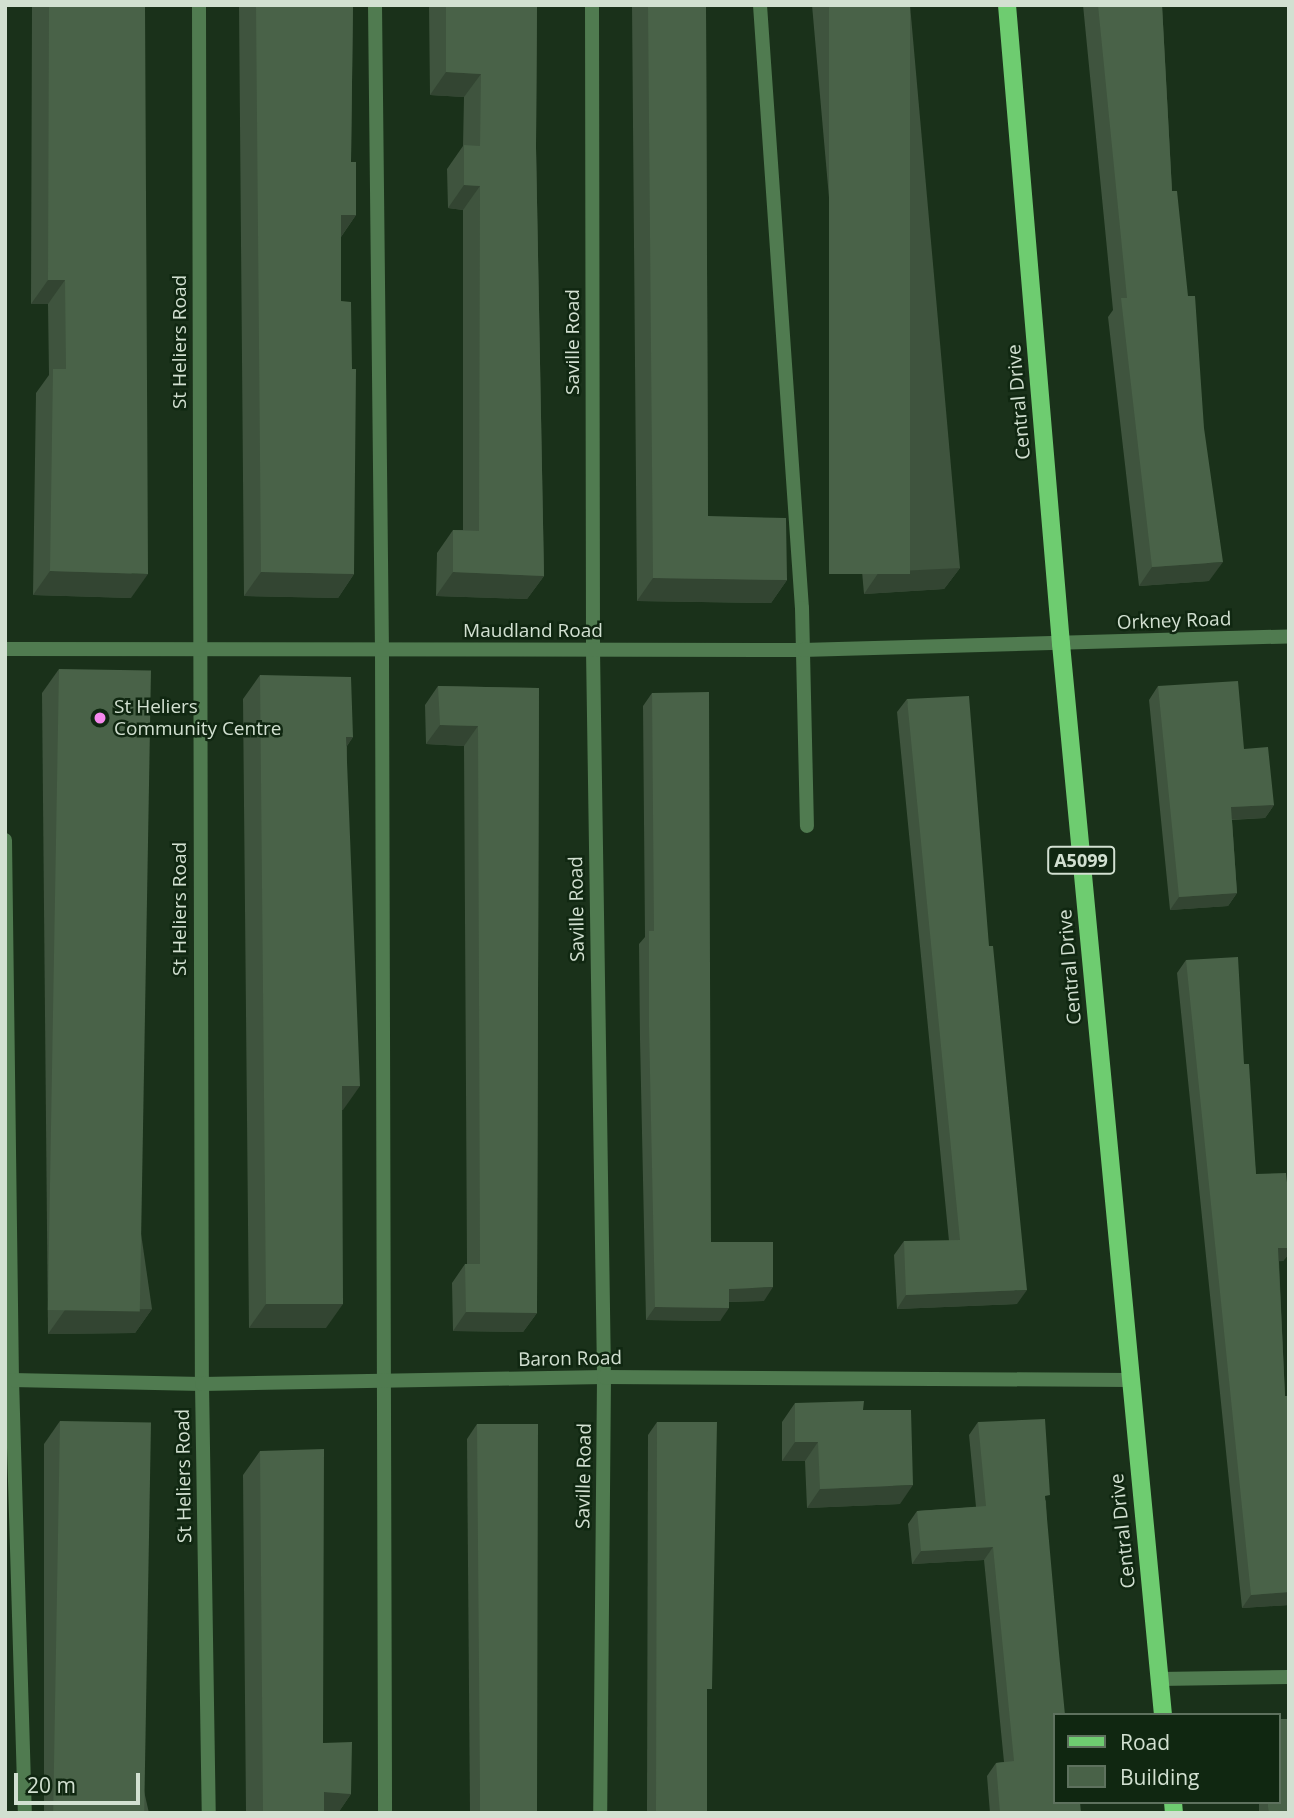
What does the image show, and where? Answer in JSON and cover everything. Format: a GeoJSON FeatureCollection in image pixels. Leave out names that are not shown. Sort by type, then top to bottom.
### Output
{"type":"FeatureCollection","features":[{"type":"Feature","properties":{"kind":"main road","name":"Central Drive"},"geometry":{"type":"LineString","coordinates":[[1007,5],[1061,644],[1163,1713]]}},
{"type":"Feature","properties":{"kind":"street","name":"St Heliers Road"},"geometry":{"type":"LineString","coordinates":[[199,5],[198,650],[202,1384],[209,1813]]}},
{"type":"Feature","properties":{"kind":"street"},"geometry":{"type":"LineString","coordinates":[[375,5],[382,650],[385,1813]]}},
{"type":"Feature","properties":{"kind":"street","name":"Saville Road"},"geometry":{"type":"LineString","coordinates":[[592,5],[593,650],[604,1377],[600,1813]]}},
{"type":"Feature","properties":{"kind":"street"},"geometry":{"type":"LineString","coordinates":[[760,5],[802,650],[807,825]]}},
{"type":"Feature","properties":{"kind":"street","name":"Orkney Road"},"geometry":{"type":"LineString","coordinates":[[1061,644],[1289,636]]}},
{"type":"Feature","properties":{"kind":"street","name":"Maudland Road"},"geometry":{"type":"LineString","coordinates":[[5,649],[802,650],[1061,644]]}},
{"type":"Feature","properties":{"kind":"street"},"geometry":{"type":"LineString","coordinates":[[5,840],[9,1379],[25,1813]]}},
{"type":"Feature","properties":{"kind":"street","name":"Baron Road"},"geometry":{"type":"LineString","coordinates":[[9,1379],[202,1384],[604,1377],[1129,1380]]}},
{"type":"Feature","properties":{"kind":"street"},"geometry":{"type":"LineString","coordinates":[[1158,1679],[1289,1677]]}},
{"type":"Feature","properties":{"kind":"building"},"geometry":{"type":"Polygon","coordinates":[[[49,5],[145,5],[148,574],[50,571],[53,369],[66,369],[65,280],[48,280],[49,5]]]}},
{"type":"Feature","properties":{"kind":"building"},"geometry":{"type":"Polygon","coordinates":[[[256,5],[353,5],[351,162],[356,162],[356,215],[341,215],[341,301],[351,302],[352,369],[356,369],[354,574],[261,572],[256,5]]]}},
{"type":"Feature","properties":{"kind":"building"},"geometry":{"type":"Polygon","coordinates":[[[446,5],[537,5],[536,147],[544,576],[453,572],[453,530],[479,531],[480,186],[464,185],[464,145],[480,146],[481,74],[446,72],[446,5]]]}},
{"type":"Feature","properties":{"kind":"building"},"geometry":{"type":"Polygon","coordinates":[[[648,5],[706,5],[708,516],[786,518],[787,580],[653,578],[648,5]]]}},
{"type":"Feature","properties":{"kind":"building"},"geometry":{"type":"Polygon","coordinates":[[[829,5],[910,5],[910,574],[829,574],[829,5]]]}},
{"type":"Feature","properties":{"kind":"building"},"geometry":{"type":"Polygon","coordinates":[[[1098,5],[1162,5],[1172,191],[1177,191],[1188,296],[1195,296],[1204,428],[1223,562],[1152,567],[1121,298],[1127,298],[1098,5]]]}},
{"type":"Feature","properties":{"kind":"building"},"geometry":{"type":"Polygon","coordinates":[[[59,669],[151,671],[140,1312],[48,1310],[59,669]]]}},
{"type":"Feature","properties":{"kind":"building"},"geometry":{"type":"Polygon","coordinates":[[[260,675],[351,677],[353,737],[346,737],[360,1086],[342,1086],[343,1304],[266,1304],[260,675]]]}},
{"type":"Feature","properties":{"kind":"building"},"geometry":{"type":"Polygon","coordinates":[[[1238,681],[1244,749],[1268,747],[1274,805],[1231,807],[1237,893],[1179,897],[1158,686],[1238,681]]]}},
{"type":"Feature","properties":{"kind":"building"},"geometry":{"type":"Polygon","coordinates":[[[438,686],[539,688],[537,1313],[466,1312],[465,1264],[480,1264],[478,726],[440,725],[438,686]]]}},
{"type":"Feature","properties":{"kind":"building"},"geometry":{"type":"Polygon","coordinates":[[[709,692],[711,1242],[773,1242],[773,1287],[729,1289],[729,1308],[655,1307],[649,1026],[649,931],[654,931],[652,693],[709,692]]]}},
{"type":"Feature","properties":{"kind":"building"},"geometry":{"type":"Polygon","coordinates":[[[969,696],[989,946],[993,946],[1027,1290],[906,1295],[904,1241],[960,1240],[907,699],[969,696]]]}},
{"type":"Feature","properties":{"kind":"building"},"geometry":{"type":"Polygon","coordinates":[[[1238,957],[1244,1064],[1249,1064],[1256,1174],[1286,1173],[1289,1202],[1289,1248],[1278,1248],[1285,1396],[1289,1396],[1289,1592],[1251,1595],[1186,960],[1238,957]]]}},
{"type":"Feature","properties":{"kind":"building"},"geometry":{"type":"Polygon","coordinates":[[[864,1401],[863,1410],[911,1410],[913,1485],[820,1489],[818,1442],[795,1442],[795,1403],[864,1401]]]}},
{"type":"Feature","properties":{"kind":"building"},"geometry":{"type":"Polygon","coordinates":[[[1045,1419],[1050,1495],[1045,1496],[1065,1713],[1052,1713],[1052,1804],[1080,1804],[1081,1813],[1000,1813],[996,1763],[1014,1761],[993,1547],[921,1551],[917,1511],[986,1506],[978,1422],[1045,1419]]]}},
{"type":"Feature","properties":{"kind":"building"},"geometry":{"type":"Polygon","coordinates":[[[60,1421],[151,1423],[144,1813],[53,1813],[60,1421]]]}},
{"type":"Feature","properties":{"kind":"building"},"geometry":{"type":"Polygon","coordinates":[[[657,1422],[717,1422],[712,1689],[707,1689],[707,1813],[656,1813],[657,1422]]]}},
{"type":"Feature","properties":{"kind":"building"},"geometry":{"type":"Polygon","coordinates":[[[477,1424],[538,1424],[537,1813],[480,1813],[477,1424]]]}},
{"type":"Feature","properties":{"kind":"building"},"geometry":{"type":"Polygon","coordinates":[[[324,1449],[323,1743],[352,1742],[351,1794],[324,1792],[324,1813],[263,1813],[260,1451],[324,1449]]]}},
{"type":"Feature","properties":{"kind":"building"},"geometry":{"type":"Polygon","coordinates":[[[1280,1719],[1289,1719],[1289,1813],[1269,1813],[1268,1804],[1280,1804],[1280,1719]]]}},
{"type":"Feature","properties":{"kind":"place","name":"St Heliers Community Centre"},"geometry":{"type":"Point","coordinates":[100,718]}}]}
